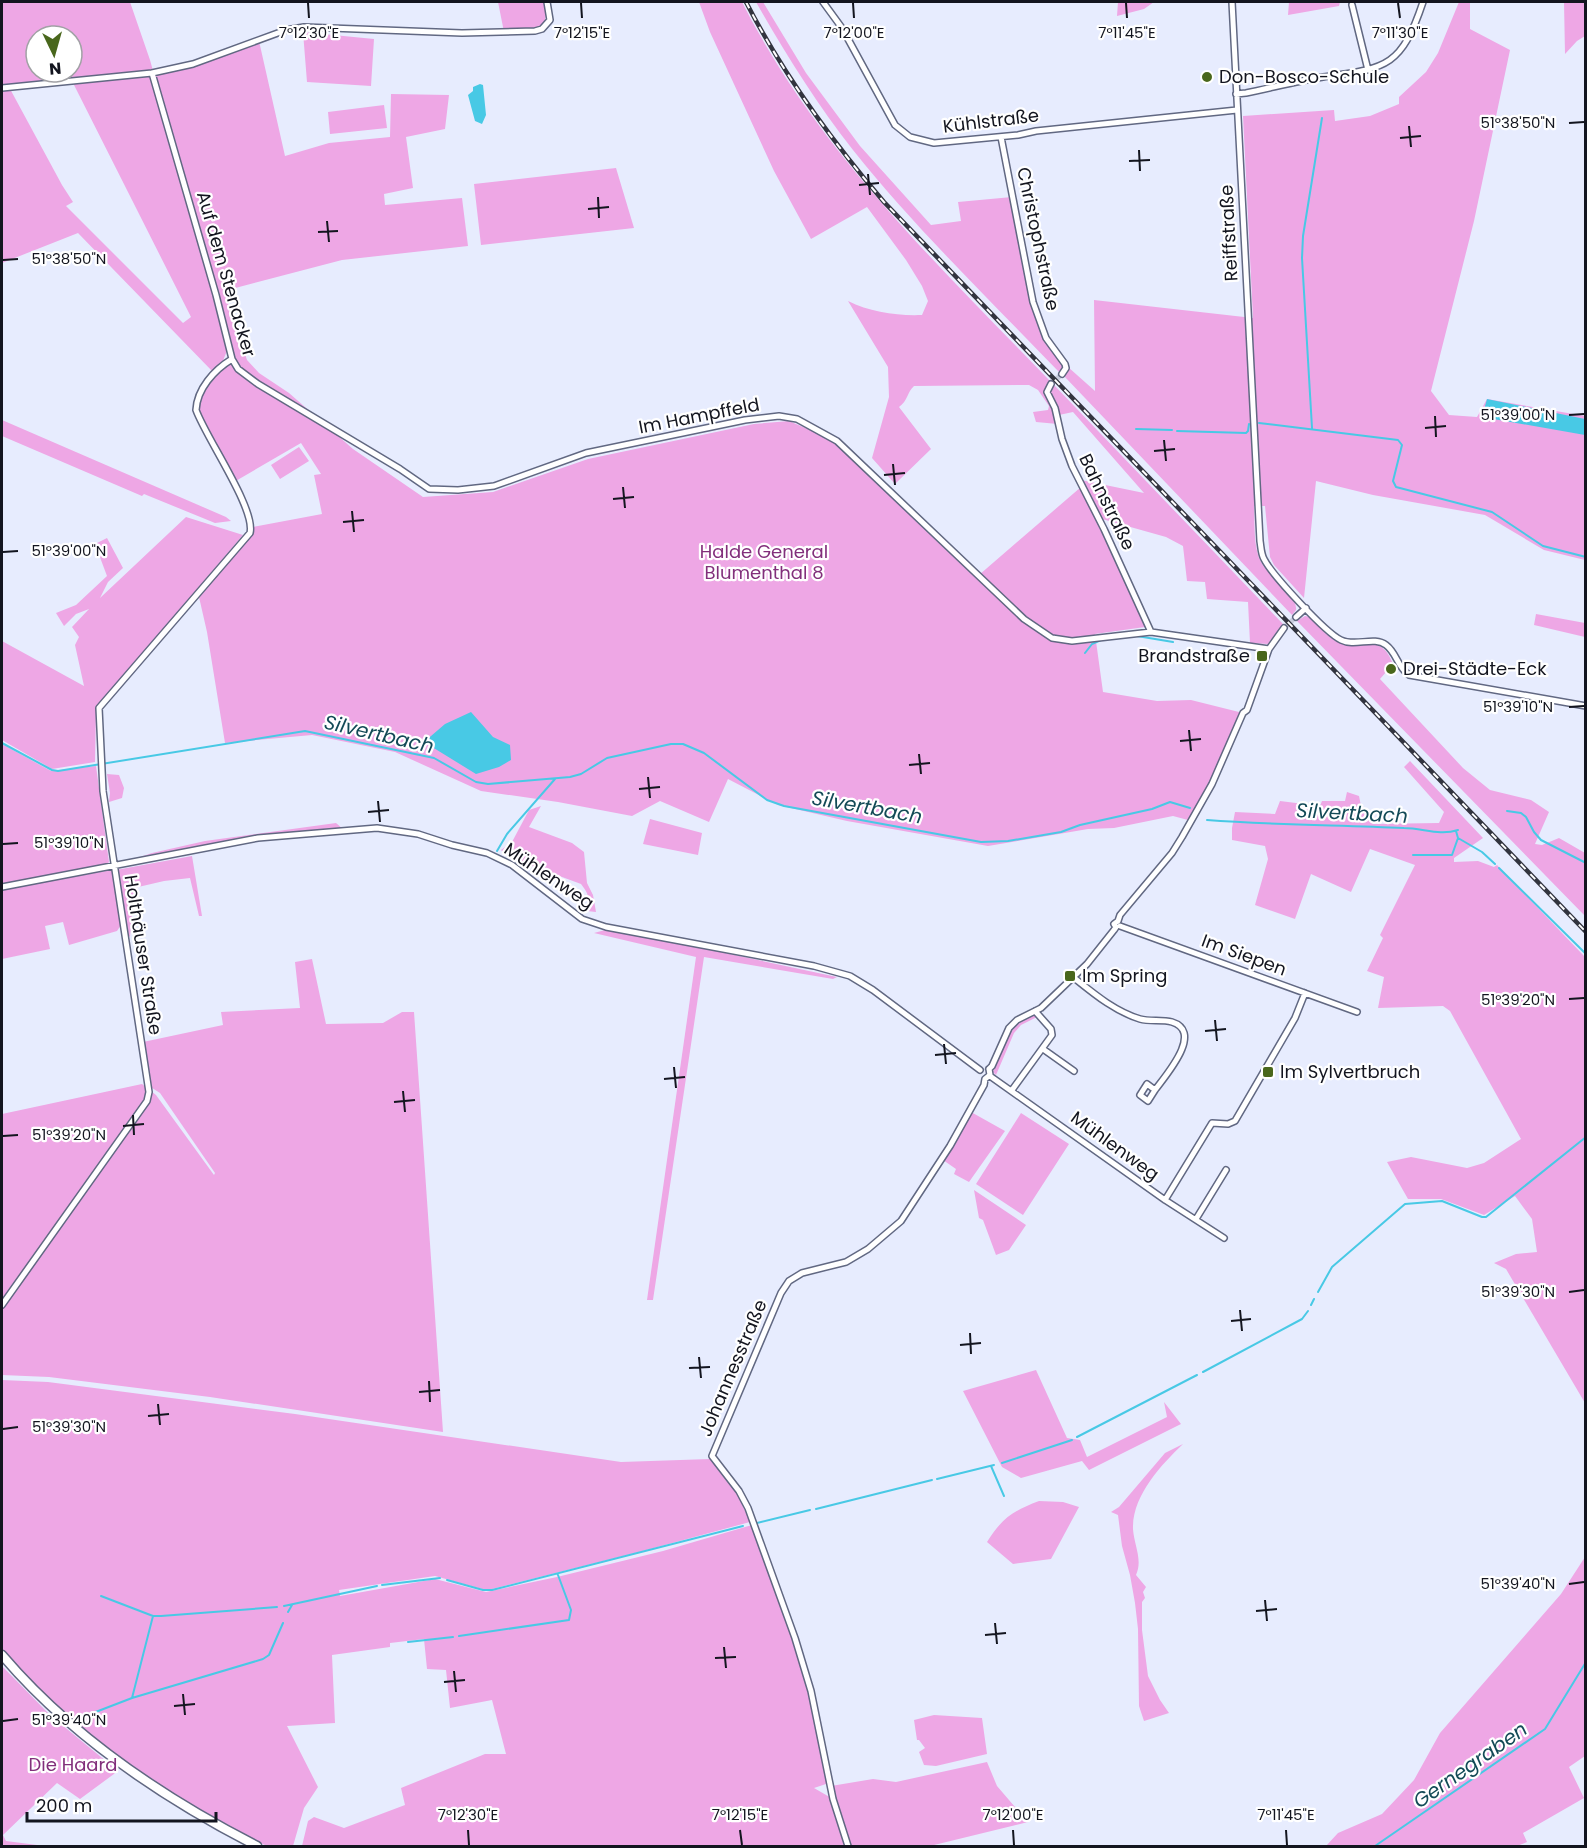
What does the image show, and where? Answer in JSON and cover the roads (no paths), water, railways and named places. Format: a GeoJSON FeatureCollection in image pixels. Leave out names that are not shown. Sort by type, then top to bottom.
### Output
{"type":"FeatureCollection","features":[{"type":"Feature","properties":{"kind":"main road"},"geometry":{"type":"LineString","coordinates":[[2,1655],[15,1671],[69,1722],[102,1749],[187,1807],[257,1846]]}},
{"type":"Feature","properties":{"kind":"street"},"geometry":{"type":"LineString","coordinates":[[2,88],[152,73],[193,64],[286,30],[304,27],[462,33],[542,29],[550,20],[547,2]]}},
{"type":"Feature","properties":{"kind":"street","name":"Kühlstraße"},"geometry":{"type":"LineString","coordinates":[[823,2],[836,19],[895,124],[910,137],[934,143],[1237,110]]}},
{"type":"Feature","properties":{"kind":"street","name":"Reiffstraße"},"geometry":{"type":"LineString","coordinates":[[1232,2],[1255,463],[1260,541],[1264,560],[1276,576],[1331,634],[1342,641],[1357,643],[1376,641],[1387,646],[1400,667],[1409,675],[1586,706]]}},
{"type":"Feature","properties":{"kind":"street"},"geometry":{"type":"LineString","coordinates":[[1236,94],[1368,70],[1388,63],[1401,50],[1423,2]]}},
{"type":"Feature","properties":{"kind":"street"},"geometry":{"type":"LineString","coordinates":[[1352,5],[1368,70]]}},
{"type":"Feature","properties":{"kind":"street","name":"Auf dem Stenacker"},"geometry":{"type":"LineString","coordinates":[[152,73],[232,359],[238,369],[258,384],[400,469],[429,489]]}},
{"type":"Feature","properties":{"kind":"street","name":"Christophstraße"},"geometry":{"type":"LineString","coordinates":[[1001,137],[1033,302],[1046,338],[1065,363],[1066,368],[1062,374]]}},
{"type":"Feature","properties":{"kind":"street","name":"Holthäuser Straße"},"geometry":{"type":"LineString","coordinates":[[2,1305],[147,1101],[149,1092],[113,867],[101,770],[99,708],[250,533],[250,519],[243,500],[196,410],[201,391],[218,369],[232,359]]}},
{"type":"Feature","properties":{"kind":"street","name":"Bahnstraße"},"geometry":{"type":"LineString","coordinates":[[1051,384],[1047,392],[1055,408],[1066,451],[1150,632]]}},
{"type":"Feature","properties":{"kind":"street","name":"Im Hampffeld"},"geometry":{"type":"LineString","coordinates":[[429,489],[458,490],[494,486],[586,453],[762,417],[797,419],[837,441],[1024,619],[1052,638],[1072,641],[1150,632]]}},
{"type":"Feature","properties":{"kind":"street"},"geometry":{"type":"LineString","coordinates":[[1296,617],[1306,608]]}},
{"type":"Feature","properties":{"kind":"street"},"geometry":{"type":"LineString","coordinates":[[988,1077],[989,1069],[1009,1028],[1017,1020],[1035,1011],[1087,964],[1118,925],[1120,915],[1172,853],[1212,784],[1243,713],[1247,710],[1269,649],[1284,628]]}},
{"type":"Feature","properties":{"kind":"street"},"geometry":{"type":"LineString","coordinates":[[1150,632],[1269,649]]}},
{"type":"Feature","properties":{"kind":"street","name":"Mühlenweg"},"geometry":{"type":"LineString","coordinates":[[2,887],[258,838],[377,828],[418,834],[487,853],[512,865],[582,919],[606,927],[814,966],[850,976],[873,990],[980,1071],[980,1076],[988,1077],[1012,1090],[1165,1200],[1224,1238]]}},
{"type":"Feature","properties":{"kind":"street","name":"Im Siepen"},"geometry":{"type":"LineString","coordinates":[[1118,925],[1357,1012]]}},
{"type":"Feature","properties":{"kind":"street"},"geometry":{"type":"LineString","coordinates":[[1073,977],[1107,1004],[1140,1020],[1171,1022],[1182,1027],[1186,1037],[1184,1045],[1155,1090]]}},
{"type":"Feature","properties":{"kind":"street"},"geometry":{"type":"LineString","coordinates":[[1165,1200],[1212,1123],[1228,1124],[1235,1121],[1295,1018],[1305,993]]}},
{"type":"Feature","properties":{"kind":"street"},"geometry":{"type":"LineString","coordinates":[[1012,1090],[1052,1037],[1052,1032],[1035,1011]]}},
{"type":"Feature","properties":{"kind":"street"},"geometry":{"type":"LineString","coordinates":[[1043,1049],[1074,1071]]}},
{"type":"Feature","properties":{"kind":"street"},"geometry":{"type":"LineString","coordinates":[[980,1071],[985,1067],[989,1069]]}},
{"type":"Feature","properties":{"kind":"street","name":"Johannesstraße"},"geometry":{"type":"LineString","coordinates":[[848,1846],[833,1799],[811,1691],[795,1638],[748,1508],[739,1491],[712,1456],[781,1293],[789,1281],[802,1273],[846,1262],[868,1249],[901,1221],[950,1146],[988,1077]]}},
{"type":"Feature","properties":{"kind":"street"},"geometry":{"type":"LineString","coordinates":[[1196,1219],[1226,1170]]}},
{"type":"Feature","properties":{"kind":"water"},"geometry":{"type":"Polygon","coordinates":[[[483,85],[486,115],[482,124],[475,121],[468,95],[473,91],[473,87],[483,85]]]}},
{"type":"Feature","properties":{"kind":"water"},"geometry":{"type":"Polygon","coordinates":[[[1487,399],[1585,419],[1585,435],[1482,417],[1487,399]]]}},
{"type":"Feature","properties":{"kind":"water"},"geometry":{"type":"Polygon","coordinates":[[[471,712],[493,737],[510,745],[511,760],[499,767],[476,774],[424,742],[445,724],[471,712]]]}},
{"type":"Feature","properties":{"kind":"waterway"},"geometry":{"type":"LineString","coordinates":[[1312,428],[1302,258],[1303,236],[1322,118]]}},
{"type":"Feature","properties":{"kind":"waterway"},"geometry":{"type":"LineString","coordinates":[[1259,423],[1398,440],[1402,445],[1393,481],[1396,487],[1492,512],[1543,546],[1586,557]]}},
{"type":"Feature","properties":{"kind":"waterway"},"geometry":{"type":"LineString","coordinates":[[1177,431],[1246,433],[1249,424]]}},
{"type":"Feature","properties":{"kind":"waterway"},"geometry":{"type":"LineString","coordinates":[[1136,429],[1172,430]]}},
{"type":"Feature","properties":{"kind":"waterway"},"geometry":{"type":"LineString","coordinates":[[1137,636],[1173,642]]}},
{"type":"Feature","properties":{"kind":"waterway"},"geometry":{"type":"LineString","coordinates":[[1085,653],[1092,644],[1101,640]]}},
{"type":"Feature","properties":{"kind":"waterway","name":"Silvertbach"},"geometry":{"type":"LineString","coordinates":[[2,743],[58,771],[305,731],[434,758],[476,782],[488,784],[570,777],[581,774],[607,758],[671,744],[683,744],[704,753],[767,800],[784,806],[981,842],[1008,841],[1061,832],[1080,825],[1152,809],[1170,802],[1190,808]]}},
{"type":"Feature","properties":{"kind":"waterway"},"geometry":{"type":"LineString","coordinates":[[497,851],[507,834],[555,779]]}},
{"type":"Feature","properties":{"kind":"waterway","name":"Silvertbach"},"geometry":{"type":"LineString","coordinates":[[1507,811],[1521,813],[1541,840],[1586,863]]}},
{"type":"Feature","properties":{"kind":"waterway","name":"Silvertbach"},"geometry":{"type":"LineString","coordinates":[[1207,820],[1411,828],[1438,832],[1458,830]]}},
{"type":"Feature","properties":{"kind":"waterway"},"geometry":{"type":"LineString","coordinates":[[1456,831],[1458,838],[1482,852],[1495,864]]}},
{"type":"Feature","properties":{"kind":"waterway"},"geometry":{"type":"LineString","coordinates":[[1413,855],[1452,855],[1458,838]]}},
{"type":"Feature","properties":{"kind":"waterway"},"geometry":{"type":"LineString","coordinates":[[1499,868],[1586,954]]}},
{"type":"Feature","properties":{"kind":"waterway"},"geometry":{"type":"LineString","coordinates":[[1318,1292],[1332,1267],[1405,1204],[1442,1201],[1486,1217],[1586,1137]]}},
{"type":"Feature","properties":{"kind":"waterway"},"geometry":{"type":"LineString","coordinates":[[1311,1305],[1314,1299]]}},
{"type":"Feature","properties":{"kind":"waterway"},"geometry":{"type":"LineString","coordinates":[[1203,1372],[1302,1319],[1308,1311]]}},
{"type":"Feature","properties":{"kind":"waterway"},"geometry":{"type":"LineString","coordinates":[[1077,1437],[1197,1375]]}},
{"type":"Feature","properties":{"kind":"waterway"},"geometry":{"type":"LineString","coordinates":[[1002,1463],[1072,1440]]}},
{"type":"Feature","properties":{"kind":"waterway"},"geometry":{"type":"LineString","coordinates":[[937,1479],[994,1465]]}},
{"type":"Feature","properties":{"kind":"waterway"},"geometry":{"type":"LineString","coordinates":[[991,1466],[1004,1496]]}},
{"type":"Feature","properties":{"kind":"waterway"},"geometry":{"type":"LineString","coordinates":[[816,1509],[932,1480]]}},
{"type":"Feature","properties":{"kind":"waterway"},"geometry":{"type":"LineString","coordinates":[[757,1523],[810,1510]]}},
{"type":"Feature","properties":{"kind":"waterway"},"geometry":{"type":"LineString","coordinates":[[447,1580],[483,1590],[492,1590],[743,1526]]}},
{"type":"Feature","properties":{"kind":"waterway"},"geometry":{"type":"LineString","coordinates":[[459,1636],[569,1620],[571,1610],[558,1575]]}},
{"type":"Feature","properties":{"kind":"waterway"},"geometry":{"type":"LineString","coordinates":[[382,1585],[440,1578]]}},
{"type":"Feature","properties":{"kind":"waterway"},"geometry":{"type":"LineString","coordinates":[[284,1606],[377,1586]]}},
{"type":"Feature","properties":{"kind":"waterway"},"geometry":{"type":"LineString","coordinates":[[101,1596],[153,1616],[277,1607]]}},
{"type":"Feature","properties":{"kind":"waterway"},"geometry":{"type":"LineString","coordinates":[[288,1612],[292,1605]]}},
{"type":"Feature","properties":{"kind":"waterway"},"geometry":{"type":"LineString","coordinates":[[132,1698],[153,1616]]}},
{"type":"Feature","properties":{"kind":"waterway"},"geometry":{"type":"LineString","coordinates":[[93,1713],[132,1698],[263,1659],[269,1655],[283,1623]]}},
{"type":"Feature","properties":{"kind":"waterway"},"geometry":{"type":"LineString","coordinates":[[408,1642],[453,1637]]}},
{"type":"Feature","properties":{"kind":"waterway","name":"Gernegraben"},"geometry":{"type":"LineString","coordinates":[[1375,1846],[1545,1729],[1586,1662]]}},
{"type":"Feature","properties":{"kind":"tunnel"},"geometry":{"type":"LineString","coordinates":[[1051,384],[1062,374]]}},
{"type":"Feature","properties":{"kind":"tunnel"},"geometry":{"type":"LineString","coordinates":[[1284,628],[1296,617]]}},
{"type":"Feature","properties":{"kind":"railway"},"geometry":{"type":"LineString","coordinates":[[746,2],[760,29],[809,106],[884,202],[1586,932]]}},
{"type":"Feature","properties":{"kind":"place","name":"Don-Bosco-Schule"},"geometry":{"type":"Point","coordinates":[1207,77]}},
{"type":"Feature","properties":{"kind":"place","name":"Brandstraße"},"geometry":{"type":"Point","coordinates":[1262,656]}},
{"type":"Feature","properties":{"kind":"place","name":"Drei-Städte-Eck"},"geometry":{"type":"Point","coordinates":[1391,669]}},
{"type":"Feature","properties":{"kind":"place","name":"Im Spring"},"geometry":{"type":"Point","coordinates":[1070,976]}},
{"type":"Feature","properties":{"kind":"place","name":"Im Sylvertbruch"},"geometry":{"type":"Point","coordinates":[1268,1072]}},
{"type":"Feature","properties":{"kind":"park label","name":"Halde General Blumenthal 8"},"geometry":{"type":"Point","coordinates":[764,562]}},
{"type":"Feature","properties":{"kind":"park label","name":"Die Haard"},"geometry":{"type":"Point","coordinates":[73,1765]}}]}
